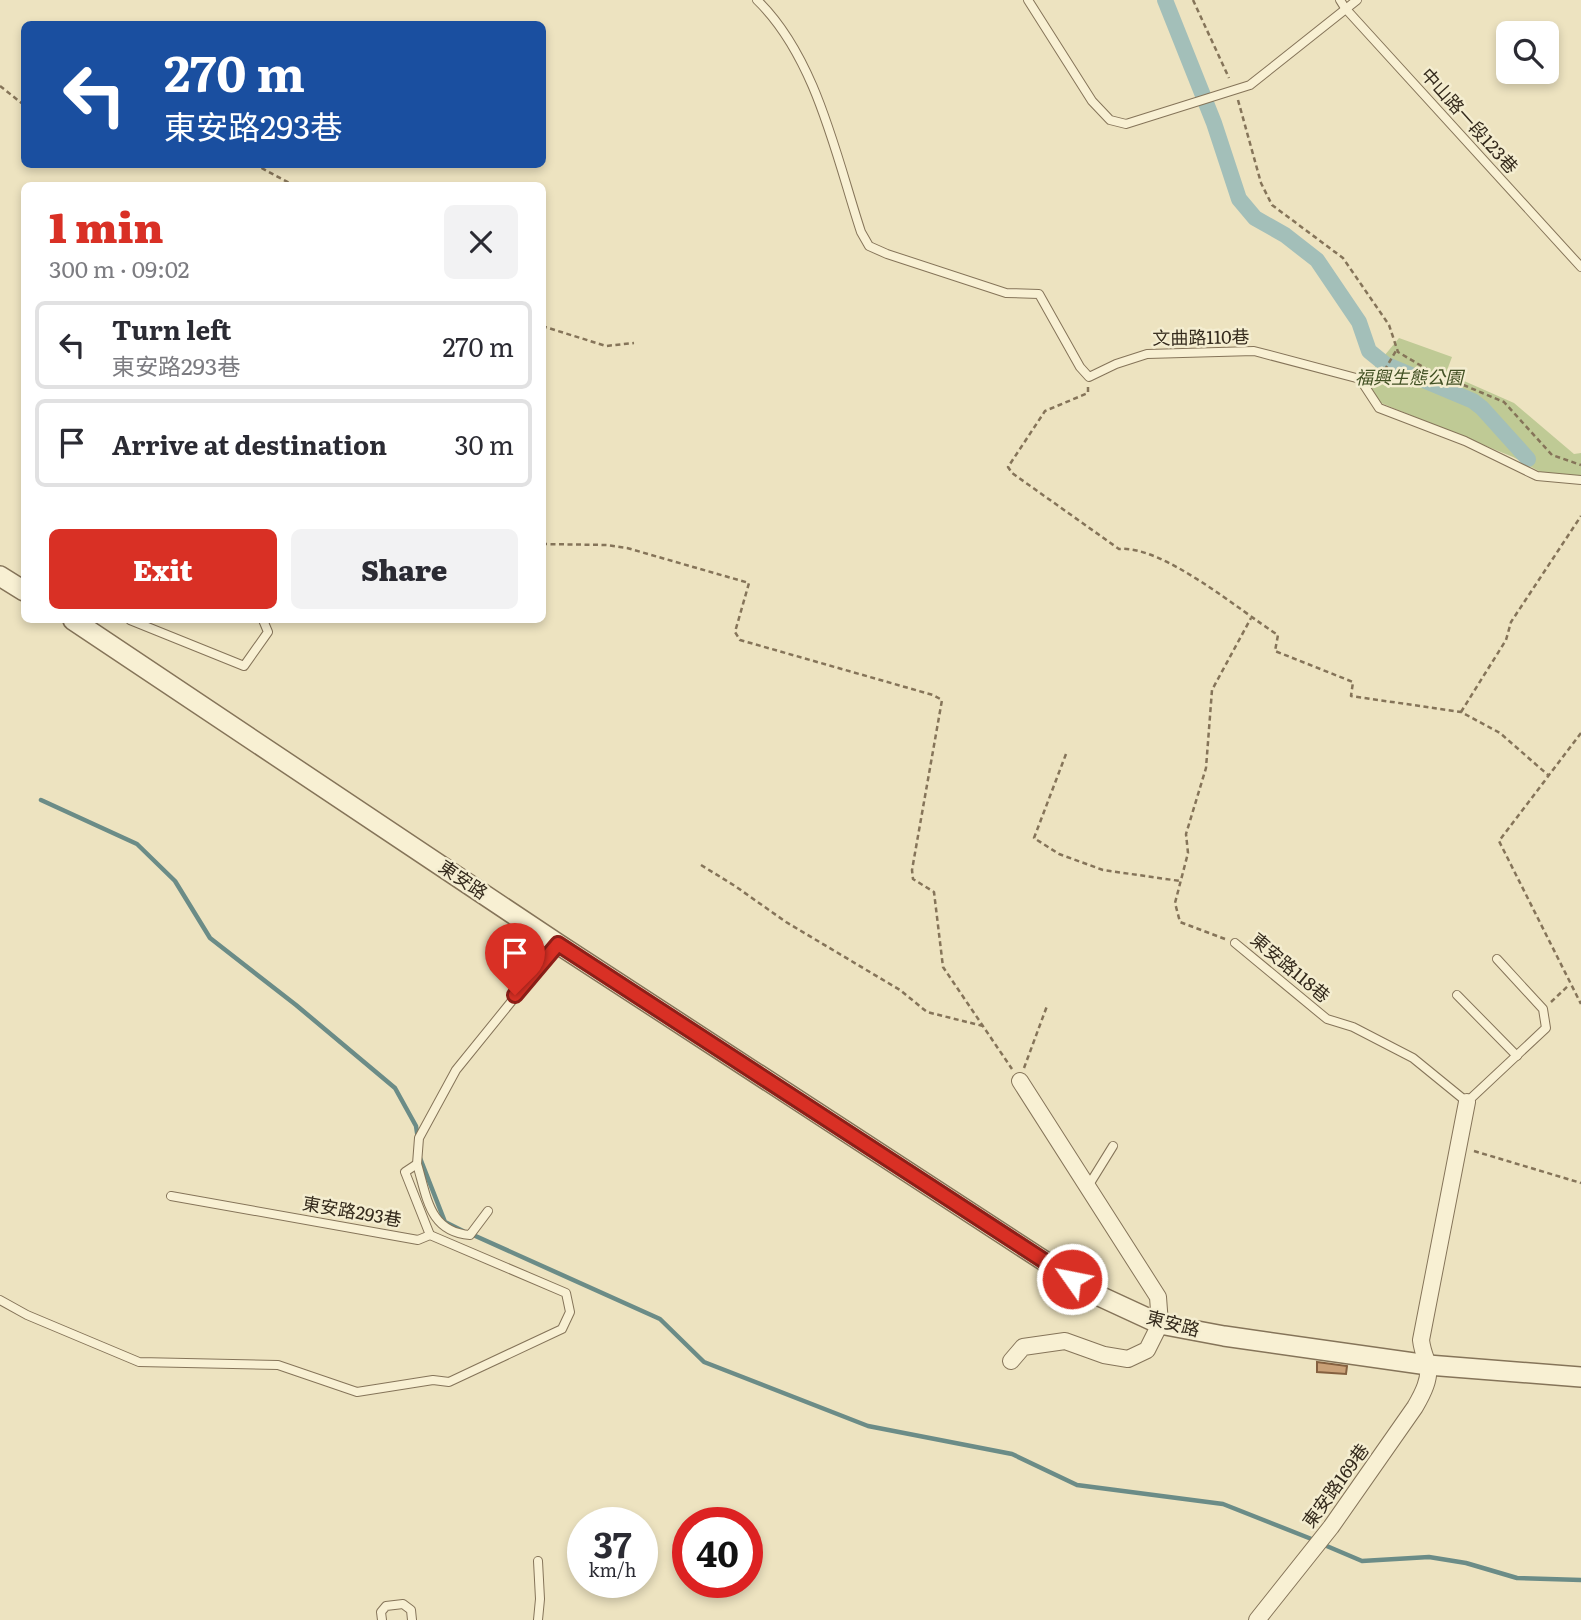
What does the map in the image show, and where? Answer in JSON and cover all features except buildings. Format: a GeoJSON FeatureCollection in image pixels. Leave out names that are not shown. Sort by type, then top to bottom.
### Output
{"type":"FeatureCollection","features":[{"type":"Feature","properties":{"kind":"street"},"geometry":{"type":"LineString","coordinates":[[0,576],[21,589]]}},
{"type":"Feature","properties":{"kind":"street","name":"東安路"},"geometry":{"type":"LineString","coordinates":[[83,623],[558,944],[1095,1294],[1160,1324],[1223,1336],[1428,1364],[1581,1377]]}},
{"type":"Feature","properties":{"kind":"street"},"geometry":{"type":"LineString","coordinates":[[1010,1361],[1023,1347],[1065,1341],[1104,1355],[1128,1359],[1147,1350],[1160,1324],[1158,1297],[1020,1081]]}},
{"type":"Feature","properties":{"kind":"street"},"geometry":{"type":"LineString","coordinates":[[1428,1364],[1422,1354],[1421,1340],[1467,1102]]}},
{"type":"Feature","properties":{"kind":"street","name":"東安路169巷"},"geometry":{"type":"LineString","coordinates":[[1257,1620],[1331,1527],[1415,1407],[1425,1390],[1428,1364]]}},
{"type":"Feature","properties":{"kind":"lane"},"geometry":{"type":"LineString","coordinates":[[757,0],[767,9],[802,59],[861,232],[869,246],[1006,293],[1040,294],[1080,367],[1089,377]]}},
{"type":"Feature","properties":{"kind":"lane"},"geometry":{"type":"LineString","coordinates":[[1028,0],[1092,102],[1111,120],[1126,124],[1250,85],[1342,4],[1357,0]]}},
{"type":"Feature","properties":{"kind":"lane","name":"中山路一段123巷"},"geometry":{"type":"LineString","coordinates":[[1342,4],[1581,267]]}},
{"type":"Feature","properties":{"kind":"lane","name":"文曲路110巷"},"geometry":{"type":"LineString","coordinates":[[1089,377],[1116,364],[1147,354],[1254,351],[1360,379],[1379,408],[1465,441],[1537,476],[1581,480]]}},
{"type":"Feature","properties":{"kind":"lane"},"geometry":{"type":"LineString","coordinates":[[137,623],[244,666],[268,632],[264,623]]}},
{"type":"Feature","properties":{"kind":"lane","name":"東安路118巷"},"geometry":{"type":"LineString","coordinates":[[1235,943],[1327,1019],[1353,1027],[1413,1058],[1467,1102]]}},
{"type":"Feature","properties":{"kind":"lane","name":"東安路293巷"},"geometry":{"type":"LineString","coordinates":[[171,1196],[418,1240],[430,1235],[405,1172],[417,1164],[419,1138],[456,1070],[558,944]]}},
{"type":"Feature","properties":{"kind":"lane"},"geometry":{"type":"LineString","coordinates":[[1467,1102],[1546,1028],[1543,1009],[1497,959]]}},
{"type":"Feature","properties":{"kind":"lane"},"geometry":{"type":"LineString","coordinates":[[1457,995],[1517,1056]]}},
{"type":"Feature","properties":{"kind":"lane"},"geometry":{"type":"LineString","coordinates":[[1087,1188],[1113,1146]]}},
{"type":"Feature","properties":{"kind":"lane"},"geometry":{"type":"LineString","coordinates":[[417,1164],[434,1218],[458,1234],[470,1235],[488,1211]]}},
{"type":"Feature","properties":{"kind":"lane"},"geometry":{"type":"LineString","coordinates":[[0,1300],[27,1315],[139,1362],[278,1365],[357,1392],[433,1380],[449,1382],[562,1329],[569,1312],[566,1293],[430,1235]]}},
{"type":"Feature","properties":{"kind":"lane"},"geometry":{"type":"LineString","coordinates":[[538,1561],[538,1620]]}},
{"type":"Feature","properties":{"kind":"lane"},"geometry":{"type":"LineString","coordinates":[[382,1620],[381,1612],[386,1606],[403,1604],[411,1611],[412,1620]]}},
{"type":"Feature","properties":{"kind":"path"},"geometry":{"type":"LineString","coordinates":[[1193,0],[1235,91],[1261,183],[1272,205],[1343,258],[1389,325],[1397,349],[1409,360],[1504,402],[1552,455],[1581,465]]}},
{"type":"Feature","properties":{"kind":"path"},"geometry":{"type":"LineString","coordinates":[[0,86],[21,103]]}},
{"type":"Feature","properties":{"kind":"path"},"geometry":{"type":"LineString","coordinates":[[261,168],[288,182]]}},
{"type":"Feature","properties":{"kind":"path"},"geometry":{"type":"LineString","coordinates":[[546,327],[606,346],[634,343]]}},
{"type":"Feature","properties":{"kind":"path"},"geometry":{"type":"LineString","coordinates":[[1371,395],[1397,349]]}},
{"type":"Feature","properties":{"kind":"path"},"geometry":{"type":"LineString","coordinates":[[1089,377],[1088,393],[1045,411],[1008,467],[1012,473],[1119,550],[1134,548],[1198,578],[1278,635],[1275,651],[1353,682],[1351,696],[1461,712],[1500,733],[1548,775]]}},
{"type":"Feature","properties":{"kind":"path"},"geometry":{"type":"LineString","coordinates":[[1461,712],[1506,640],[1511,622],[1581,516]]}},
{"type":"Feature","properties":{"kind":"path"},"geometry":{"type":"LineString","coordinates":[[546,544],[627,548],[749,583],[736,632],[740,640],[933,695],[942,700],[912,870],[913,879],[934,892],[943,967],[1020,1081]]}},
{"type":"Feature","properties":{"kind":"path","name":"東安路118巷"},"geometry":{"type":"LineString","coordinates":[[1235,943],[1180,922],[1175,903],[1188,853],[1186,834],[1206,768],[1212,690],[1251,618]]}},
{"type":"Feature","properties":{"kind":"path"},"geometry":{"type":"LineString","coordinates":[[1581,733],[1499,841],[1581,1004]]}},
{"type":"Feature","properties":{"kind":"path"},"geometry":{"type":"LineString","coordinates":[[1066,754],[1034,838],[1059,853],[1103,870],[1180,881]]}},
{"type":"Feature","properties":{"kind":"path"},"geometry":{"type":"LineString","coordinates":[[701,865],[786,922],[900,990],[927,1012],[983,1026]]}},
{"type":"Feature","properties":{"kind":"path"},"geometry":{"type":"LineString","coordinates":[[1543,1009],[1570,985]]}},
{"type":"Feature","properties":{"kind":"path"},"geometry":{"type":"LineString","coordinates":[[1020,1081],[1047,1006]]}},
{"type":"Feature","properties":{"kind":"path"},"geometry":{"type":"LineString","coordinates":[[1459,1146],[1501,1161],[1581,1183]]}},
{"type":"Feature","properties":{"kind":"green space","name":"福興生態公園"},"geometry":{"type":"Polygon","coordinates":[[[1399,338],[1452,357],[1446,373],[1514,403],[1574,454],[1581,453],[1581,480],[1555,480],[1513,457],[1376,401],[1365,379],[1399,338]]]}},
{"type":"Feature","properties":{"kind":"waterway"},"geometry":{"type":"LineString","coordinates":[[1165,0],[1214,123],[1239,199],[1255,218],[1285,235],[1317,260],[1359,322],[1369,351],[1385,364],[1473,401],[1528,459]]}},
{"type":"Feature","properties":{"kind":"waterway"},"geometry":{"type":"LineString","coordinates":[[41,800],[137,844],[175,881],[210,938],[296,1005],[395,1088],[416,1126],[418,1139]]}},
{"type":"Feature","properties":{"kind":"waterway"},"geometry":{"type":"LineString","coordinates":[[420,1158],[445,1222],[463,1231]]}},
{"type":"Feature","properties":{"kind":"waterway"},"geometry":{"type":"LineString","coordinates":[[471,1234],[660,1319],[704,1362],[868,1426],[1012,1454],[1077,1485],[1223,1504],[1314,1540]]}},
{"type":"Feature","properties":{"kind":"waterway"},"geometry":{"type":"LineString","coordinates":[[1322,1544],[1362,1561],[1429,1557],[1466,1563],[1517,1578],[1581,1580]]}},
{"type":"Feature","properties":{"kind":"route"},"geometry":{"type":"LineString","coordinates":[[515,995],[558,944],[1072,1279]]}}]}
